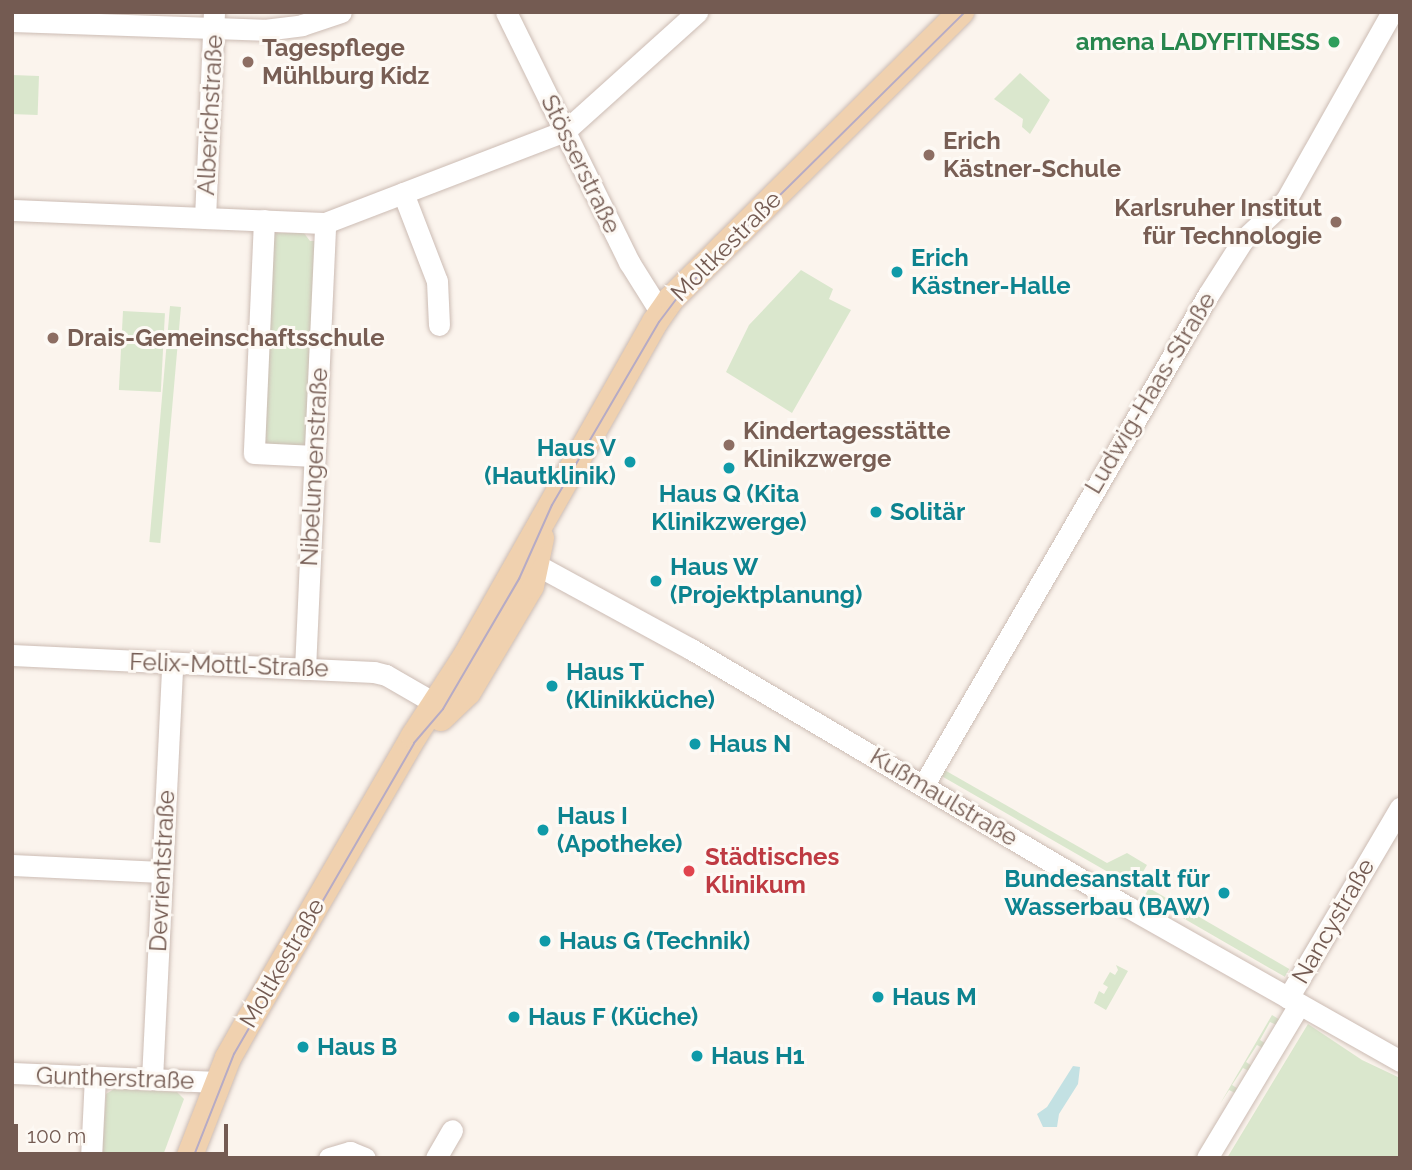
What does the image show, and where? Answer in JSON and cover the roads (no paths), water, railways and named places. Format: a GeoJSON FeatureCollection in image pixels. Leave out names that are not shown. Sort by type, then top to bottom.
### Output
{"type":"FeatureCollection","features":[{"type":"Feature","properties":{"kind":"main road","name":"Moltkestraße"},"geometry":{"type":"LineString","coordinates":[[189,1158],[218,1082],[391,775],[530,561],[543,519],[661,313],[961,12]]}},
{"type":"Feature","properties":{"kind":"main road","name":"Moltkestraße"},"geometry":{"type":"LineString","coordinates":[[391,775],[468,692],[531,586],[530,561]]}},
{"type":"Feature","properties":{"kind":"street"},"geometry":{"type":"LineString","coordinates":[[12,21],[214,21],[302,25],[341,12]]}},
{"type":"Feature","properties":{"kind":"street","name":"Stösserstraße"},"geometry":{"type":"LineString","coordinates":[[506,12],[629,262],[661,313]]}},
{"type":"Feature","properties":{"kind":"street"},"geometry":{"type":"LineString","coordinates":[[12,210],[325,223],[565,131],[696,12]]}},
{"type":"Feature","properties":{"kind":"street","name":"Ludwig-Haas-Straße"},"geometry":{"type":"LineString","coordinates":[[923,786],[1208,295],[1243,240],[1286,200],[1392,12]]}},
{"type":"Feature","properties":{"kind":"street","name":"Alberichstraße"},"geometry":{"type":"LineString","coordinates":[[205,218],[214,21]]}},
{"type":"Feature","properties":{"kind":"street"},"geometry":{"type":"LineString","coordinates":[[403,192],[437,281],[439,326]]}},
{"type":"Feature","properties":{"kind":"street"},"geometry":{"type":"LineString","coordinates":[[264,220],[254,453],[314,456]]}},
{"type":"Feature","properties":{"kind":"street","name":"Nibelungenstraße"},"geometry":{"type":"LineString","coordinates":[[305,669],[325,223]]}},
{"type":"Feature","properties":{"kind":"street","name":"Kußmaulstraße"},"geometry":{"type":"LineString","coordinates":[[530,561],[1293,1002],[1400,1061]]}},
{"type":"Feature","properties":{"kind":"street","name":"Felix-Mottl-Straße"},"geometry":{"type":"LineString","coordinates":[[12,655],[386,674],[438,705]]}},
{"type":"Feature","properties":{"kind":"street","name":"Devrientstraße"},"geometry":{"type":"LineString","coordinates":[[152,1079],[172,663]]}},
{"type":"Feature","properties":{"kind":"street","name":"Nancystraße"},"geometry":{"type":"LineString","coordinates":[[1207,1158],[1400,808]]}},
{"type":"Feature","properties":{"kind":"street"},"geometry":{"type":"LineString","coordinates":[[12,865],[162,872]]}},
{"type":"Feature","properties":{"kind":"street","name":"Guntherstraße"},"geometry":{"type":"LineString","coordinates":[[12,1073],[218,1082]]}},
{"type":"Feature","properties":{"kind":"street"},"geometry":{"type":"LineString","coordinates":[[91,1158],[95,1077]]}},
{"type":"Feature","properties":{"kind":"street"},"geometry":{"type":"LineString","coordinates":[[436,1158],[452,1130]]}},
{"type":"Feature","properties":{"kind":"street"},"geometry":{"type":"LineString","coordinates":[[329,1158],[350,1152],[365,1158]]}},
{"type":"Feature","properties":{"kind":"water"},"geometry":{"type":"Polygon","coordinates":[[[1073,1066],[1080,1067],[1078,1084],[1059,1114],[1057,1127],[1043,1127],[1037,1114],[1047,1107],[1073,1066]]]}},
{"type":"Feature","properties":{"kind":"tram line"},"geometry":{"type":"LineString","coordinates":[[193,1158],[234,1054],[414,743],[443,709],[519,579],[552,505],[659,322],[681,293],[965,12]]}},
{"type":"Feature","properties":{"kind":"place","name":"amena LADYFITNESS"},"geometry":{"type":"Point","coordinates":[1334,42]}},
{"type":"Feature","properties":{"kind":"place","name":"Tagespflege Mühlburg Kidz"},"geometry":{"type":"Point","coordinates":[248,62]}},
{"type":"Feature","properties":{"kind":"place","name":"Erich Kästner-Schule"},"geometry":{"type":"Point","coordinates":[929,155]}},
{"type":"Feature","properties":{"kind":"place","name":"Karlsruher Institut für Technologie"},"geometry":{"type":"Point","coordinates":[1336,222]}},
{"type":"Feature","properties":{"kind":"place","name":"Erich Kästner-Halle"},"geometry":{"type":"Point","coordinates":[897,272]}},
{"type":"Feature","properties":{"kind":"place","name":"Drais-Gemeinschaftsschule"},"geometry":{"type":"Point","coordinates":[53,338]}},
{"type":"Feature","properties":{"kind":"place","name":"Kindertagesstätte Klinikzwerge"},"geometry":{"type":"Point","coordinates":[729,445]}},
{"type":"Feature","properties":{"kind":"place","name":"Haus V (Hautklinik)"},"geometry":{"type":"Point","coordinates":[630,462]}},
{"type":"Feature","properties":{"kind":"place","name":"Haus Q (Kita Klinikzwerge)"},"geometry":{"type":"Point","coordinates":[729,468]}},
{"type":"Feature","properties":{"kind":"place","name":"Solitär"},"geometry":{"type":"Point","coordinates":[876,512]}},
{"type":"Feature","properties":{"kind":"place","name":"Haus W (Projektplanung)"},"geometry":{"type":"Point","coordinates":[656,581]}},
{"type":"Feature","properties":{"kind":"place","name":"Haus T (Klinikküche)"},"geometry":{"type":"Point","coordinates":[552,686]}},
{"type":"Feature","properties":{"kind":"place","name":"Haus N"},"geometry":{"type":"Point","coordinates":[695,744]}},
{"type":"Feature","properties":{"kind":"place","name":"Haus I (Apotheke)"},"geometry":{"type":"Point","coordinates":[543,830]}},
{"type":"Feature","properties":{"kind":"place","name":"Städtisches Klinikum"},"geometry":{"type":"Point","coordinates":[689,871]}},
{"type":"Feature","properties":{"kind":"place","name":"Bundesanstalt für Wasserbau (BAW)"},"geometry":{"type":"Point","coordinates":[1224,893]}},
{"type":"Feature","properties":{"kind":"place","name":"Haus G (Technik)"},"geometry":{"type":"Point","coordinates":[545,941]}},
{"type":"Feature","properties":{"kind":"place","name":"Haus M"},"geometry":{"type":"Point","coordinates":[878,997]}},
{"type":"Feature","properties":{"kind":"place","name":"Haus F (Küche)"},"geometry":{"type":"Point","coordinates":[514,1017]}},
{"type":"Feature","properties":{"kind":"place","name":"Haus B"},"geometry":{"type":"Point","coordinates":[303,1047]}},
{"type":"Feature","properties":{"kind":"place","name":"Haus H1"},"geometry":{"type":"Point","coordinates":[697,1056]}}]}
